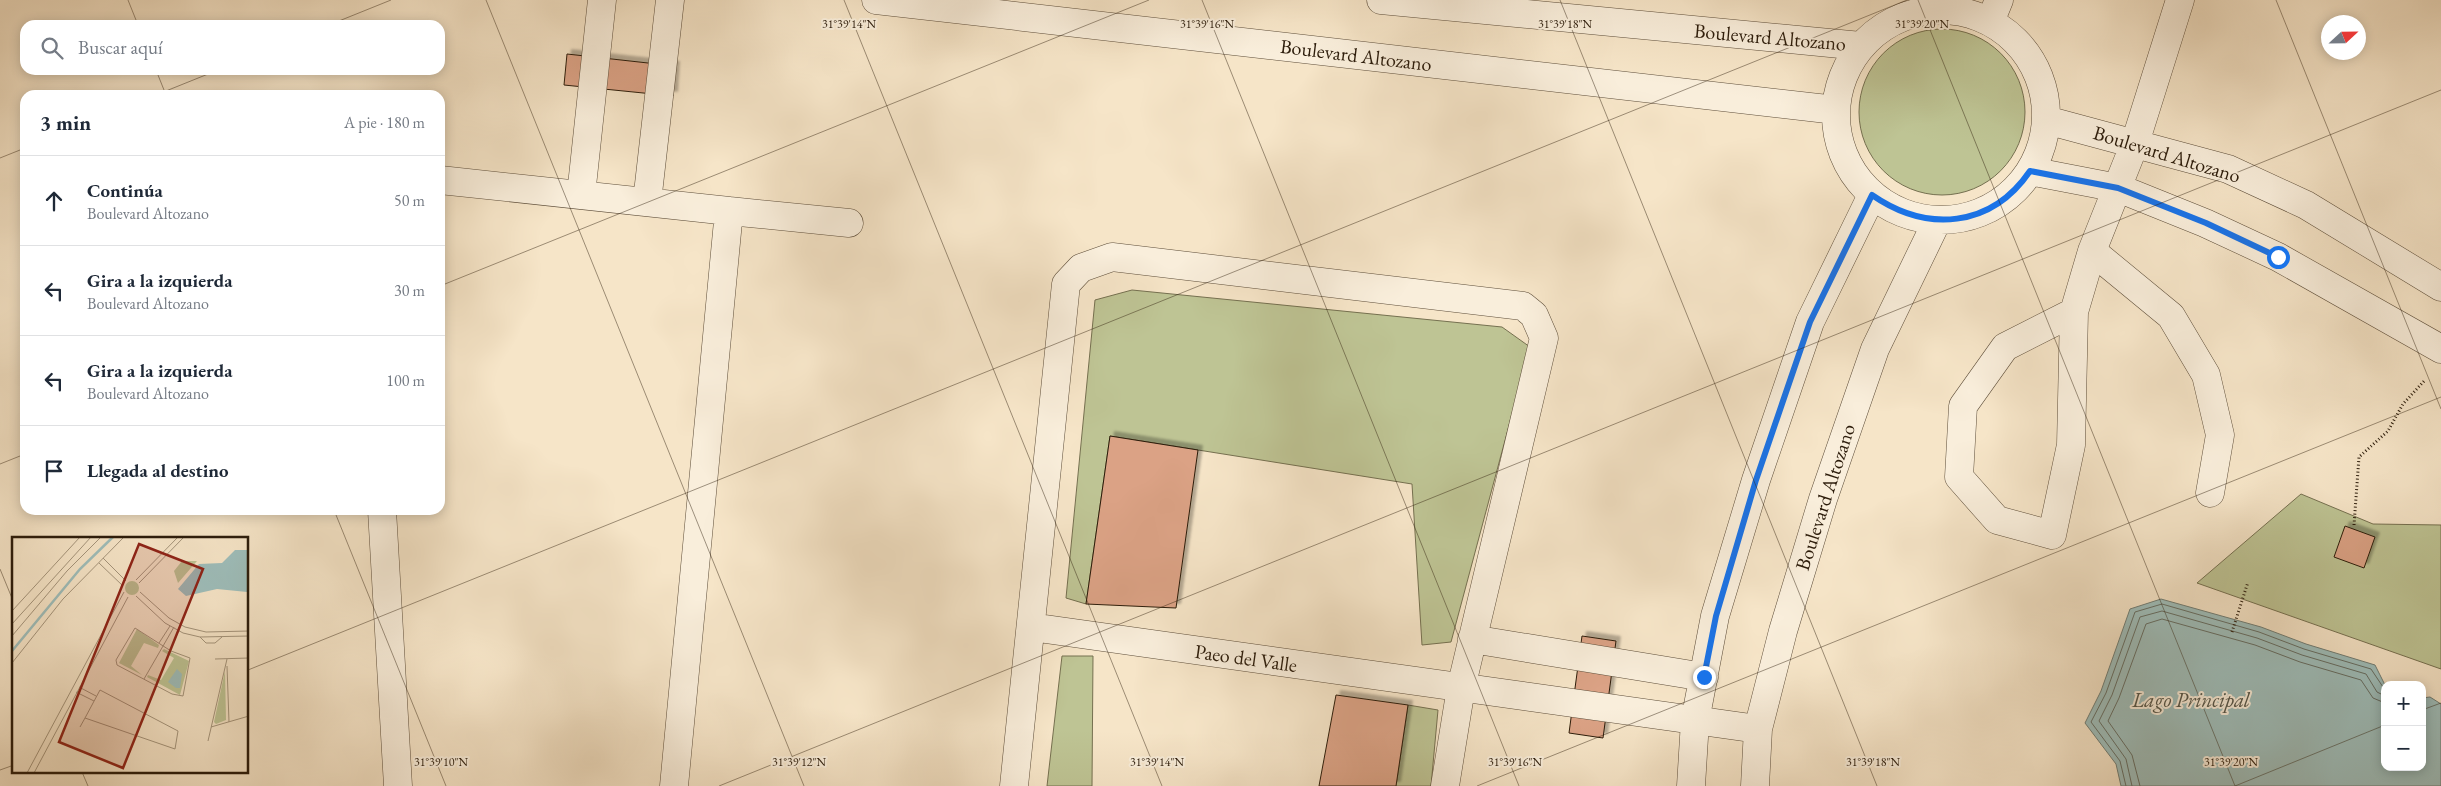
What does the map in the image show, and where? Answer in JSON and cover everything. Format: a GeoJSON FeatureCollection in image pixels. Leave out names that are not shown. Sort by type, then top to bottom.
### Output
{"type":"FeatureCollection","features":[{"type":"Feature","properties":{"kind":"street"},"geometry":{"type":"LineString","coordinates":[[581,195],[602,0]]}},
{"type":"Feature","properties":{"kind":"street"},"geometry":{"type":"LineString","coordinates":[[647,202],[670,0]]}},
{"type":"Feature","properties":{"kind":"street","name":"Boulevard Altozano"},"geometry":{"type":"LineString","coordinates":[[876,0],[1836,110]]}},
{"type":"Feature","properties":{"kind":"street","name":"Boulevard Altozano"},"geometry":{"type":"LineString","coordinates":[[1381,0],[1861,46]]}},
{"type":"Feature","properties":{"kind":"street"},"geometry":{"type":"LineString","coordinates":[[2074,312],[2005,347],[1963,406],[1959,477],[1997,520],[2052,535],[2071,445],[2074,312],[2092,251],[2135,143],[2180,0]]}},
{"type":"Feature","properties":{"kind":"street","name":"Boulevard Altozano"},"geometry":{"type":"LineString","coordinates":[[1924,6],[1968,13],[1995,11],[2010,35],[2026,52],[2038,73],[2044,96],[2046,120],[2043,143],[2030,171],[2021,184],[2004,200],[1983,212],[1961,219],[1937,220],[1914,217],[1887,205],[1872,195],[1856,178],[1845,157],[1838,134],[1836,110],[1839,88],[1848,65],[1861,46],[1878,30],[1924,6]]}},
{"type":"Feature","properties":{"kind":"street","name":"Boulevard Altozano"},"geometry":{"type":"LineString","coordinates":[[2046,120],[2228,169],[2306,205],[2441,287]]}},
{"type":"Feature","properties":{"kind":"street"},"geometry":{"type":"LineString","coordinates":[[2030,171],[2118,188],[2206,223],[2278,257],[2441,349]]}},
{"type":"Feature","properties":{"kind":"street"},"geometry":{"type":"LineString","coordinates":[[445,181],[848,223]]}},
{"type":"Feature","properties":{"kind":"street"},"geometry":{"type":"LineString","coordinates":[[1691,786],[1695,721],[1716,616],[1756,480],[1807,331],[1872,195]]}},
{"type":"Feature","properties":{"kind":"street"},"geometry":{"type":"LineString","coordinates":[[674,786],[729,210]]}},
{"type":"Feature","properties":{"kind":"street","name":"Boulevard Altozano"},"geometry":{"type":"LineString","coordinates":[[1755,786],[1758,729],[1783,631],[1823,499],[1875,348],[1937,220]]}},
{"type":"Feature","properties":{"kind":"street"},"geometry":{"type":"LineString","coordinates":[[2092,251],[2171,316],[2206,375],[2220,435],[2210,493]]}},
{"type":"Feature","properties":{"kind":"street"},"geometry":{"type":"LineString","coordinates":[[1014,786],[1066,284],[1081,268],[1112,257],[1523,306],[1534,315],[1544,338],[1461,688],[1445,786]]}},
{"type":"Feature","properties":{"kind":"street"},"geometry":{"type":"LineString","coordinates":[[382,515],[398,786]]}},
{"type":"Feature","properties":{"kind":"street","name":"Paeo del Valle"},"geometry":{"type":"LineString","coordinates":[[1031,627],[1758,729]]}},
{"type":"Feature","properties":{"kind":"street"},"geometry":{"type":"LineString","coordinates":[[1472,639],[1704,677]]}},
{"type":"Feature","properties":{"kind":"path"},"geometry":{"type":"LineString","coordinates":[[2354,524],[2359,457],[2388,430],[2403,404],[2425,380]]}},
{"type":"Feature","properties":{"kind":"path"},"geometry":{"type":"LineString","coordinates":[[2232,632],[2248,582]]}},
{"type":"Feature","properties":{"kind":"green space"},"geometry":{"type":"Polygon","coordinates":[[[1942,29],[1966,33],[1981,39],[2006,60],[2015,73],[2021,88],[2025,112],[2021,136],[2015,151],[1994,176],[1981,185],[1966,191],[1942,195],[1918,191],[1903,185],[1878,164],[1869,151],[1863,136],[1859,112],[1863,88],[1869,73],[1890,48],[1903,39],[1918,33],[1942,29]]]}},
{"type":"Feature","properties":{"kind":"green space"},"geometry":{"type":"Polygon","coordinates":[[[1132,290],[1502,327],[1530,347],[1451,642],[1422,645],[1412,484],[1110,436],[1086,604],[1066,598],[1095,300],[1132,290]]]}},
{"type":"Feature","properties":{"kind":"green space"},"geometry":{"type":"Polygon","coordinates":[[[2301,494],[2373,524],[2441,525],[2441,669],[2197,583],[2301,494]]]}},
{"type":"Feature","properties":{"kind":"green space"},"geometry":{"type":"Polygon","coordinates":[[[1062,656],[1093,656],[1092,786],[1047,786],[1062,656]]]}},
{"type":"Feature","properties":{"kind":"green space"},"geometry":{"type":"Polygon","coordinates":[[[1408,705],[1438,710],[1431,786],[1396,786],[1408,705]]]}},
{"type":"Feature","properties":{"kind":"water","name":"Lago Principal"},"geometry":{"type":"Polygon","coordinates":[[[2161,599],[2261,627],[2306,644],[2375,665],[2383,681],[2381,681],[2381,771],[2426,771],[2426,698],[2430,697],[2441,704],[2441,786],[2121,786],[2116,764],[2085,723],[2101,691],[2130,609],[2161,599]]]}},
{"type":"Feature","properties":{"kind":"building"},"geometry":{"type":"Polygon","coordinates":[[[567,54],[675,66],[673,96],[564,85],[567,54]]]}},
{"type":"Feature","properties":{"kind":"building"},"geometry":{"type":"Polygon","coordinates":[[[1110,436],[1198,450],[1176,608],[1086,604],[1110,436]]]}},
{"type":"Feature","properties":{"kind":"building"},"geometry":{"type":"Polygon","coordinates":[[[2345,526],[2375,537],[2364,568],[2334,557],[2345,526]]]}},
{"type":"Feature","properties":{"kind":"building"},"geometry":{"type":"Polygon","coordinates":[[[1582,636],[1616,641],[1603,738],[1569,733],[1582,636]]]}},
{"type":"Feature","properties":{"kind":"building"},"geometry":{"type":"Polygon","coordinates":[[[1336,695],[1408,705],[1396,786],[1319,786],[1336,695]]]}},
{"type":"Feature","properties":{"kind":"route"},"geometry":{"type":"LineString","coordinates":[[1704,677],[1716,616],[1756,480],[1810,322],[1872,195],[1887,205],[1914,217],[1937,220],[1961,219],[1983,212],[2004,200],[2021,184],[2030,171],[2118,188],[2206,223],[2278,257]]}}]}
